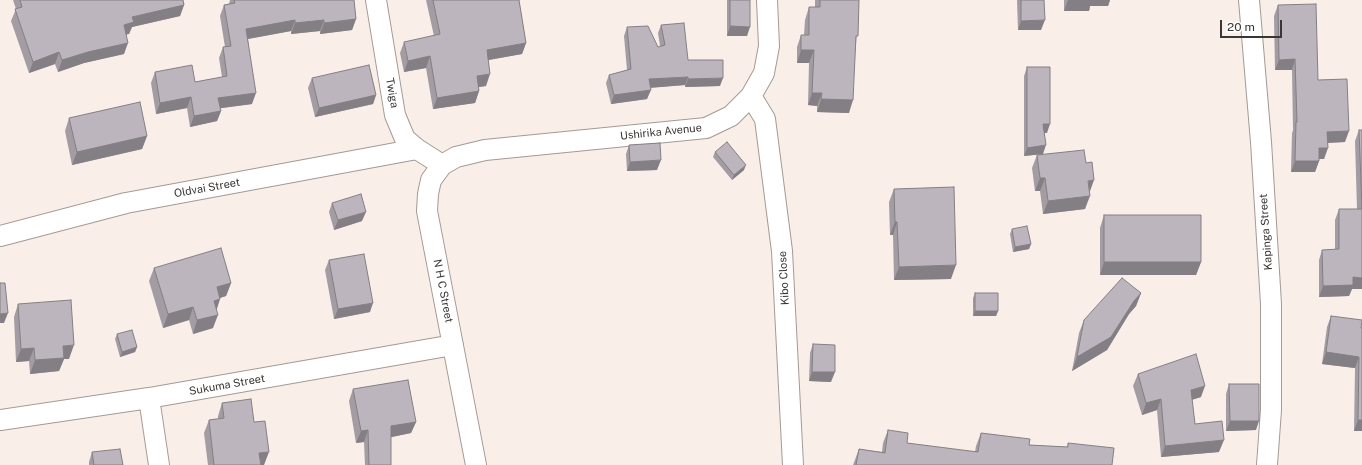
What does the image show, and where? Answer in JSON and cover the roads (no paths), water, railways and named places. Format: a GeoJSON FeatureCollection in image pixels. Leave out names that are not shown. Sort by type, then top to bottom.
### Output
{"type":"FeatureCollection","features":[{"type":"Feature","properties":{"kind":"street","name":"Twiga"},"geometry":{"type":"LineString","coordinates":[[376,0],[395,115],[405,139],[442,166]]}},
{"type":"Feature","properties":{"kind":"street","name":"Ushirika Avenue"},"geometry":{"type":"LineString","coordinates":[[486,150],[706,128],[731,116],[751,96],[764,72],[769,46],[766,0]]}},
{"type":"Feature","properties":{"kind":"street","name":"Kapinga Street"},"geometry":{"type":"LineString","coordinates":[[1249,0],[1261,142],[1271,304],[1271,410],[1267,465]]}},
{"type":"Feature","properties":{"kind":"street","name":"Kibo Close"},"geometry":{"type":"LineString","coordinates":[[751,96],[765,119],[782,251],[793,465]]}},
{"type":"Feature","properties":{"kind":"street","name":"Oldvai Street"},"geometry":{"type":"LineString","coordinates":[[0,236],[126,203],[417,149]]}},
{"type":"Feature","properties":{"kind":"street","name":"N H C Street"},"geometry":{"type":"LineString","coordinates":[[476,465],[427,211],[428,194],[432,180],[442,166],[456,157],[486,150]]}},
{"type":"Feature","properties":{"kind":"street","name":"Sukuma Street"},"geometry":{"type":"LineString","coordinates":[[0,420],[149,398],[453,345]]}},
{"type":"Feature","properties":{"kind":"street"},"geometry":{"type":"LineString","coordinates":[[149,398],[159,465]]}}]}
